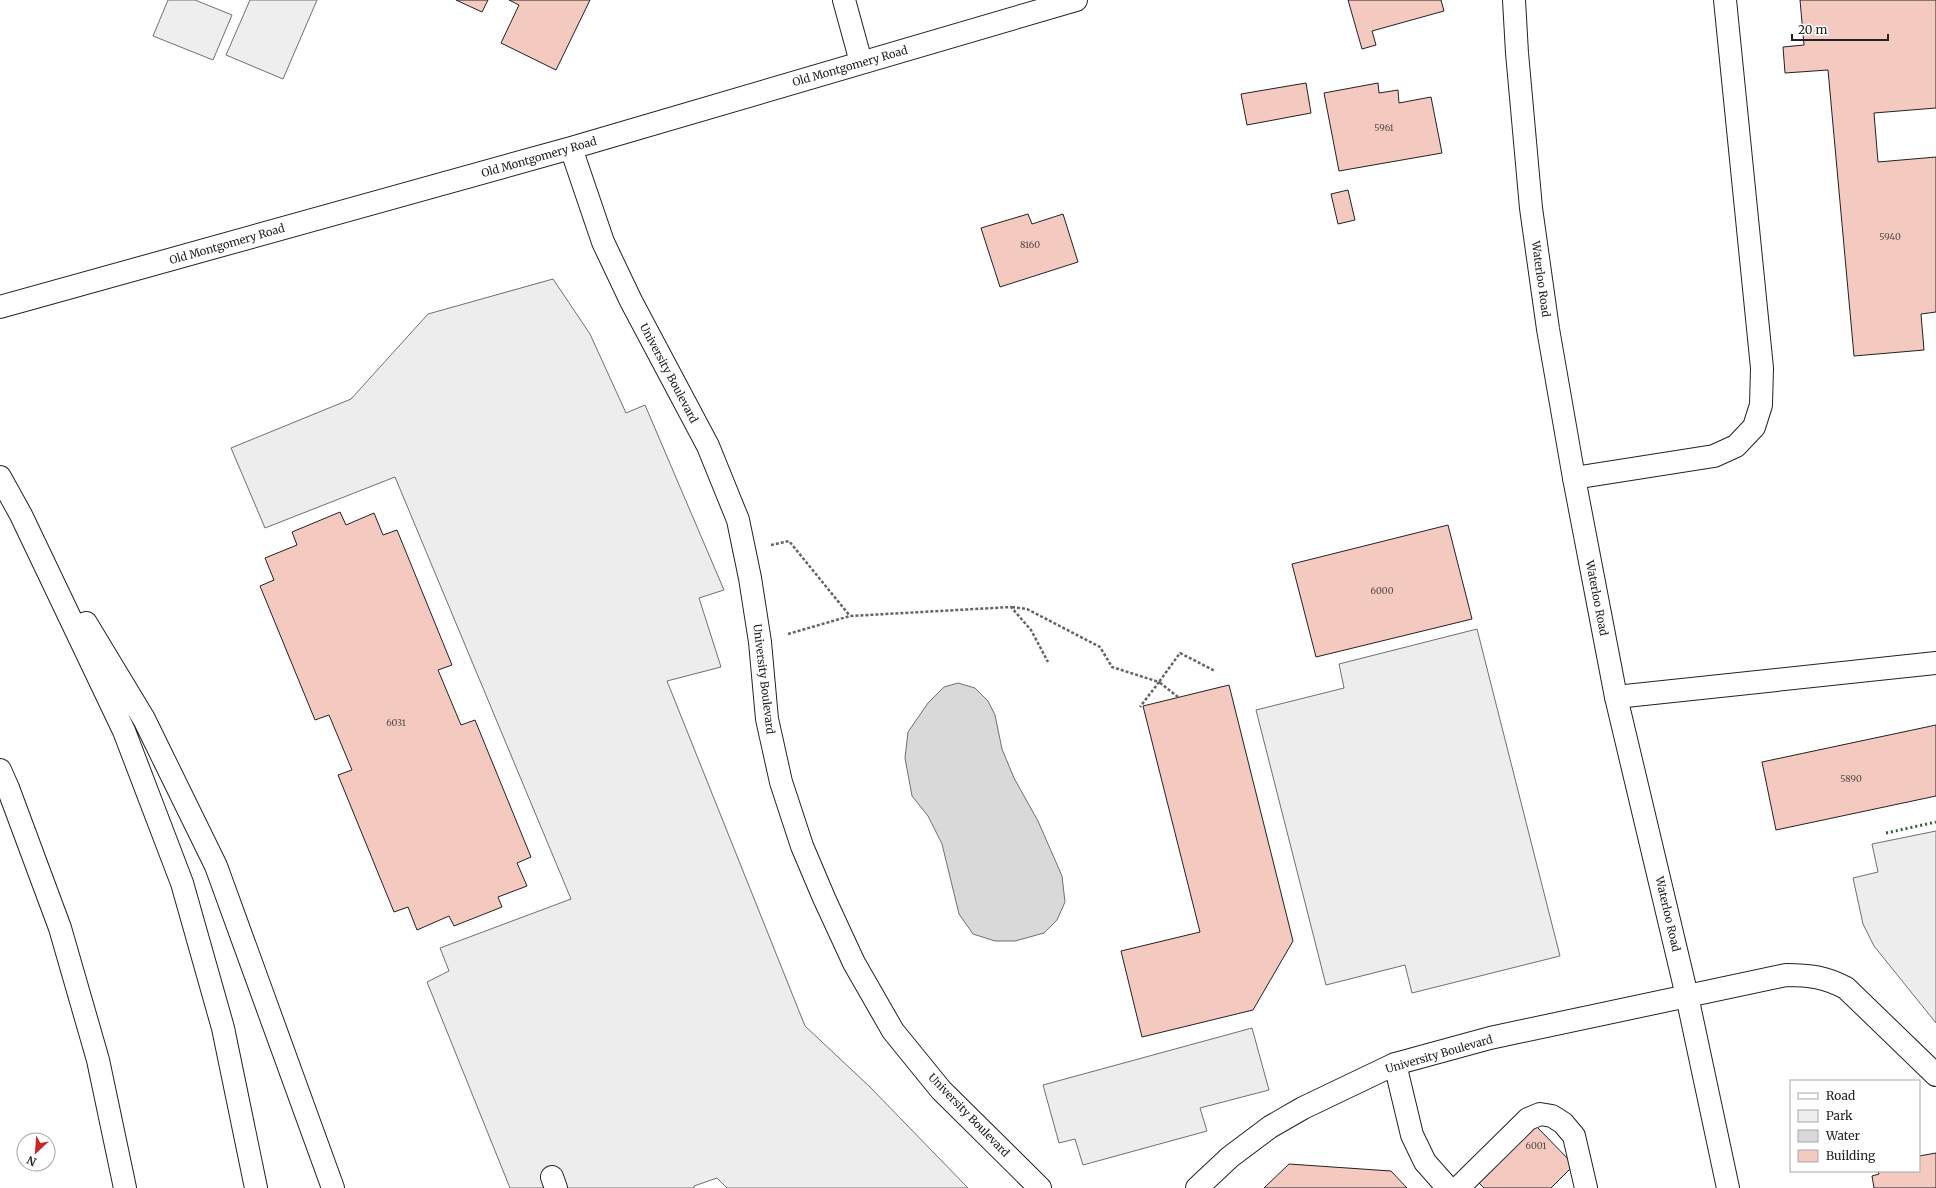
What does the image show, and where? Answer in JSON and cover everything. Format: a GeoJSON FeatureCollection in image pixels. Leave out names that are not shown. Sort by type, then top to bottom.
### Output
{"type":"FeatureCollection","features":[{"type":"Feature","properties":{"kind":"main road"},"geometry":{"type":"LineString","coordinates":[[844,0],[861,62]]}},
{"type":"Feature","properties":{"kind":"main road","name":"Old Montgomery Road"},"geometry":{"type":"LineString","coordinates":[[0,307],[571,148],[1076,0]]}},
{"type":"Feature","properties":{"kind":"main road","name":"Waterloo Road"},"geometry":{"type":"LineString","coordinates":[[1514,0],[1517,53],[1531,208],[1548,329],[1574,478],[1616,697],[1687,996],[1728,1188]]}},
{"type":"Feature","properties":{"kind":"main road"},"geometry":{"type":"LineString","coordinates":[[1574,478],[1714,456],[1736,446],[1754,427],[1761,405],[1762,368],[1725,0]]}},
{"type":"Feature","properties":{"kind":"main road","name":"University Boulevard"},"geometry":{"type":"LineString","coordinates":[[571,148],[603,242],[631,301],[708,446],[738,520],[745,551],[760,642],[767,719],[781,782],[802,846],[824,898],[854,963],[893,1031],[937,1084],[1040,1188]]}},
{"type":"Feature","properties":{"kind":"main road"},"geometry":{"type":"LineString","coordinates":[[0,477],[21,516],[124,731],[182,883],[223,1028],[256,1188]]}},
{"type":"Feature","properties":{"kind":"main road"},"geometry":{"type":"LineString","coordinates":[[21,516],[144,719],[216,866],[333,1188]]}},
{"type":"Feature","properties":{"kind":"main road"},"geometry":{"type":"LineString","coordinates":[[1616,697],[1936,663]]}},
{"type":"Feature","properties":{"kind":"main road"},"geometry":{"type":"LineString","coordinates":[[0,770],[60,928],[98,1060],[125,1188]]}},
{"type":"Feature","properties":{"kind":"main road","name":"University Boulevard"},"geometry":{"type":"LineString","coordinates":[[1197,1188],[1230,1157],[1270,1127],[1303,1108],[1395,1064],[1490,1038],[1786,975],[1808,975],[1830,980],[1846,988],[1936,1075]]}},
{"type":"Feature","properties":{"kind":"main road"},"geometry":{"type":"LineString","coordinates":[[1395,1064],[1412,1135],[1425,1162],[1448,1188]]}},
{"type":"Feature","properties":{"kind":"main road"},"geometry":{"type":"LineString","coordinates":[[1458,1188],[1528,1119],[1540,1114],[1552,1116],[1563,1123],[1574,1136],[1586,1188]]}},
{"type":"Feature","properties":{"kind":"path"},"geometry":{"type":"LineString","coordinates":[[745,551],[789,541],[850,616]]}},
{"type":"Feature","properties":{"kind":"path"},"geometry":{"type":"LineString","coordinates":[[1011,607],[1031,630],[1048,662]]}},
{"type":"Feature","properties":{"kind":"path"},"geometry":{"type":"LineString","coordinates":[[760,642],[850,616],[1011,607],[1027,609],[1100,647],[1112,667],[1159,682],[1178,697]]}},
{"type":"Feature","properties":{"kind":"path"},"geometry":{"type":"LineString","coordinates":[[1140,707],[1180,653],[1215,671]]}},
{"type":"Feature","properties":{"kind":"green space"},"geometry":{"type":"Polygon","coordinates":[[[168,0],[195,0],[232,15],[213,60],[153,36],[168,0]]]}},
{"type":"Feature","properties":{"kind":"green space"},"geometry":{"type":"Polygon","coordinates":[[[250,0],[317,0],[283,79],[226,55],[250,0]]]}},
{"type":"Feature","properties":{"kind":"shaded area"},"geometry":{"type":"Polygon","coordinates":[[[553,279],[590,334],[626,413],[645,405],[724,590],[699,598],[721,667],[667,681],[805,1026],[870,1087],[968,1188],[727,1188],[717,1178],[694,1186],[694,1188],[510,1188],[427,982],[449,971],[440,948],[571,899],[395,477],[265,528],[231,448],[351,399],[428,314],[553,279]]]}},
{"type":"Feature","properties":{"kind":"shaded area"},"geometry":{"type":"Polygon","coordinates":[[[1477,629],[1560,956],[1412,993],[1405,965],[1326,985],[1256,710],[1344,688],[1339,664],[1477,629]]]}},
{"type":"Feature","properties":{"kind":"shaded area"},"geometry":{"type":"Polygon","coordinates":[[[1936,831],[1936,1023],[1874,946],[1863,924],[1853,878],[1878,872],[1872,844],[1936,831]]]}},
{"type":"Feature","properties":{"kind":"shaded area"},"geometry":{"type":"Polygon","coordinates":[[[1252,1028],[1269,1090],[1200,1108],[1207,1131],[1083,1165],[1075,1139],[1059,1143],[1043,1085],[1252,1028]]]}},
{"type":"Feature","properties":{"kind":"water"},"geometry":{"type":"Polygon","coordinates":[[[958,683],[975,688],[988,701],[995,715],[1002,749],[1014,778],[1038,821],[1062,876],[1065,902],[1057,920],[1044,933],[1015,941],[995,941],[973,934],[959,914],[942,844],[928,816],[912,796],[905,758],[908,732],[928,703],[944,687],[958,683]]]}},
{"type":"Feature","properties":{"kind":"building"},"geometry":{"type":"Polygon","coordinates":[[[456,0],[488,0],[482,12],[456,0]]]}},
{"type":"Feature","properties":{"kind":"building"},"geometry":{"type":"Polygon","coordinates":[[[509,0],[590,0],[556,70],[501,43],[519,5],[509,0]]]}},
{"type":"Feature","properties":{"kind":"building"},"geometry":{"type":"Polygon","coordinates":[[[1348,0],[1441,0],[1444,11],[1372,31],[1376,45],[1362,49],[1348,0]]]}},
{"type":"Feature","properties":{"kind":"building"},"geometry":{"type":"Polygon","coordinates":[[[1800,0],[1936,0],[1936,108],[1874,113],[1878,162],[1936,157],[1936,312],[1921,314],[1924,350],[1854,356],[1828,70],[1785,73],[1783,47],[1804,45],[1800,0]]]}},
{"type":"Feature","properties":{"kind":"building"},"geometry":{"type":"Polygon","coordinates":[[[1306,83],[1311,113],[1247,125],[1241,94],[1306,83]]]}},
{"type":"Feature","properties":{"kind":"building"},"geometry":{"type":"Polygon","coordinates":[[[1378,83],[1379,93],[1398,90],[1399,103],[1431,97],[1442,153],[1339,171],[1324,93],[1378,83]]]}},
{"type":"Feature","properties":{"kind":"building"},"geometry":{"type":"Polygon","coordinates":[[[1348,190],[1355,220],[1338,224],[1331,194],[1348,190]]]}},
{"type":"Feature","properties":{"kind":"building"},"geometry":{"type":"Polygon","coordinates":[[[1028,214],[1032,224],[1063,214],[1078,262],[1000,287],[981,228],[1028,214]]]}},
{"type":"Feature","properties":{"kind":"building"},"geometry":{"type":"Polygon","coordinates":[[[340,512],[346,525],[374,513],[383,535],[397,530],[452,665],[438,670],[461,725],[475,720],[531,857],[517,863],[527,886],[498,897],[502,907],[454,926],[449,916],[417,930],[408,907],[394,912],[338,775],[352,770],[329,715],[315,720],[260,586],[274,580],[265,558],[297,545],[292,532],[340,512]]]}},
{"type":"Feature","properties":{"kind":"building"},"geometry":{"type":"Polygon","coordinates":[[[1448,525],[1472,619],[1316,657],[1292,564],[1448,525]]]}},
{"type":"Feature","properties":{"kind":"building"},"geometry":{"type":"Polygon","coordinates":[[[1229,685],[1293,941],[1253,1010],[1142,1037],[1121,951],[1200,932],[1143,706],[1229,685]]]}},
{"type":"Feature","properties":{"kind":"building"},"geometry":{"type":"Polygon","coordinates":[[[1936,725],[1936,796],[1776,830],[1762,762],[1936,725]]]}},
{"type":"Feature","properties":{"kind":"building"},"geometry":{"type":"Polygon","coordinates":[[[1536,1126],[1574,1165],[1551,1188],[1484,1188],[1479,1183],[1536,1126]]]}},
{"type":"Feature","properties":{"kind":"building"},"geometry":{"type":"Polygon","coordinates":[[[1936,1153],[1936,1188],[1874,1188],[1872,1176],[1879,1174],[1878,1172],[1920,1172],[1920,1156],[1936,1153]]]}},
{"type":"Feature","properties":{"kind":"building"},"geometry":{"type":"Polygon","coordinates":[[[1289,1164],[1391,1171],[1407,1188],[1264,1188],[1289,1164]]]}},
{"type":"Feature","properties":{"kind":"hedge"},"geometry":{"type":"LineString","coordinates":[[1886,833],[1936,822]]}}]}
